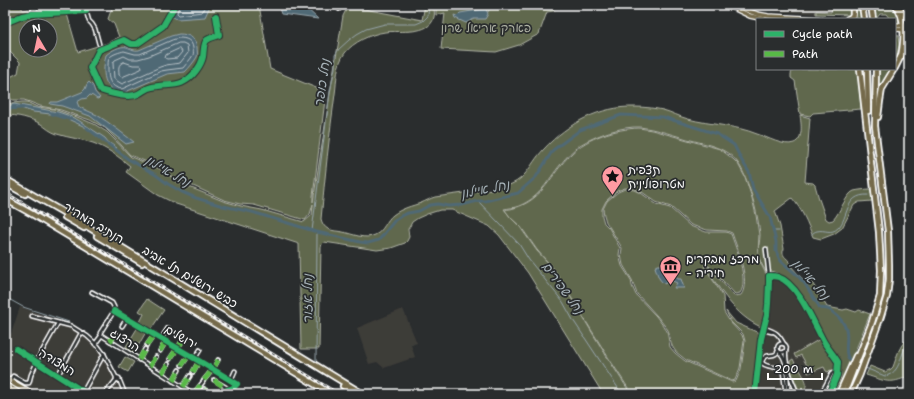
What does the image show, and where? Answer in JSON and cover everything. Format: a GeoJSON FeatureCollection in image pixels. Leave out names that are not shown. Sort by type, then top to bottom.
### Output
{"type":"FeatureCollection","features":[{"type":"Feature","properties":{"kind":"highway"},"geometry":{"type":"LineString","coordinates":[[851,18],[853,15],[853,5]]}},
{"type":"Feature","properties":{"kind":"highway"},"geometry":{"type":"LineString","coordinates":[[853,5],[855,18]]}},
{"type":"Feature","properties":{"kind":"highway"},"geometry":{"type":"LineString","coordinates":[[862,5],[864,17]]}},
{"type":"Feature","properties":{"kind":"highway"},"geometry":{"type":"LineString","coordinates":[[871,5],[873,18]]}},
{"type":"Feature","properties":{"kind":"highway"},"geometry":{"type":"LineString","coordinates":[[896,5],[909,18]]}},
{"type":"Feature","properties":{"kind":"highway"},"geometry":{"type":"LineString","coordinates":[[896,5],[900,12],[902,27],[903,42],[901,57]]}},
{"type":"Feature","properties":{"kind":"highway"},"geometry":{"type":"LineString","coordinates":[[896,66],[904,49],[906,36],[909,31]]}},
{"type":"Feature","properties":{"kind":"highway"},"geometry":{"type":"LineString","coordinates":[[839,394],[857,359],[872,322],[880,296],[881,270],[879,232],[860,70]]}},
{"type":"Feature","properties":{"kind":"highway"},"geometry":{"type":"LineString","coordinates":[[867,70],[868,129],[873,185]]}},
{"type":"Feature","properties":{"kind":"highway"},"geometry":{"type":"LineString","coordinates":[[851,394],[865,362],[880,319],[889,279],[890,264],[888,241],[875,126],[876,70]]}},
{"type":"Feature","properties":{"kind":"highway"},"geometry":{"type":"LineString","coordinates":[[882,182],[878,124],[879,107],[882,89],[894,70]]}},
{"type":"Feature","properties":{"kind":"highway","name":"כביש ירושלים תל אביב"},"geometry":{"type":"LineString","coordinates":[[5,179],[75,219],[363,394]]}},
{"type":"Feature","properties":{"kind":"highway","name":"הנתיב המהיר"},"geometry":{"type":"LineString","coordinates":[[5,183],[66,218],[357,394]]}},
{"type":"Feature","properties":{"kind":"highway"},"geometry":{"type":"LineString","coordinates":[[5,199],[331,394]]}},
{"type":"Feature","properties":{"kind":"highway"},"geometry":{"type":"LineString","coordinates":[[844,394],[852,370]]}},
{"type":"Feature","properties":{"kind":"highway"},"geometry":{"type":"LineString","coordinates":[[5,378],[32,394]]}},
{"type":"Feature","properties":{"kind":"highway"},"geometry":{"type":"LineString","coordinates":[[5,385],[21,394]]}},
{"type":"Feature","properties":{"kind":"main road"},"geometry":{"type":"LineString","coordinates":[[727,5],[750,16],[759,18]]}},
{"type":"Feature","properties":{"kind":"main road"},"geometry":{"type":"LineString","coordinates":[[734,5],[757,14],[803,18]]}},
{"type":"Feature","properties":{"kind":"main road"},"geometry":{"type":"LineString","coordinates":[[896,25],[909,31]]}},
{"type":"Feature","properties":{"kind":"main road"},"geometry":{"type":"LineString","coordinates":[[896,29],[909,26]]}},
{"type":"Feature","properties":{"kind":"street"},"geometry":{"type":"LineString","coordinates":[[34,13],[35,5]]}},
{"type":"Feature","properties":{"kind":"street"},"geometry":{"type":"LineString","coordinates":[[86,5],[89,21],[95,29],[99,44]]}},
{"type":"Feature","properties":{"kind":"street"},"geometry":{"type":"LineString","coordinates":[[339,9],[344,5]]}},
{"type":"Feature","properties":{"kind":"street"},"geometry":{"type":"LineString","coordinates":[[5,23],[34,13],[86,11]]}},
{"type":"Feature","properties":{"kind":"street"},"geometry":{"type":"LineString","coordinates":[[755,394],[761,339],[768,304],[770,282],[766,249]]}},
{"type":"Feature","properties":{"kind":"street"},"geometry":{"type":"LineString","coordinates":[[769,276],[777,276],[785,280],[798,295],[825,344],[838,362],[837,377],[829,394]]}},
{"type":"Feature","properties":{"kind":"street","name":"ירושלים"},"geometry":{"type":"LineString","coordinates":[[92,292],[112,303],[114,311],[237,384],[229,390]]}},
{"type":"Feature","properties":{"kind":"street"},"geometry":{"type":"LineString","coordinates":[[95,344],[114,311]]}},
{"type":"Feature","properties":{"kind":"street"},"geometry":{"type":"LineString","coordinates":[[32,316],[71,326],[87,336],[104,354],[124,394]]}},
{"type":"Feature","properties":{"kind":"street"},"geometry":{"type":"LineString","coordinates":[[122,326],[127,318]]}},
{"type":"Feature","properties":{"kind":"street"},"geometry":{"type":"LineString","coordinates":[[10,381],[13,376],[25,383],[29,383],[37,362],[58,323]]}},
{"type":"Feature","properties":{"kind":"street"},"geometry":{"type":"LineString","coordinates":[[161,338],[168,328]]}},
{"type":"Feature","properties":{"kind":"street"},"geometry":{"type":"LineString","coordinates":[[763,329],[779,335],[787,347],[785,355],[789,371],[798,394]]}},
{"type":"Feature","properties":{"kind":"street"},"geometry":{"type":"LineString","coordinates":[[58,375],[81,332]]}},
{"type":"Feature","properties":{"kind":"street"},"geometry":{"type":"LineString","coordinates":[[110,341],[116,334]]}},
{"type":"Feature","properties":{"kind":"street","name":"ירושלים"},"geometry":{"type":"LineString","coordinates":[[148,345],[154,334]]}},
{"type":"Feature","properties":{"kind":"street","name":"הרצוג"},"geometry":{"type":"LineString","coordinates":[[101,335],[194,394],[213,369]]}},
{"type":"Feature","properties":{"kind":"street"},"geometry":{"type":"LineString","coordinates":[[779,335],[781,340],[778,348],[779,352],[783,355],[787,372],[789,394]]}},
{"type":"Feature","properties":{"kind":"street","name":"ירושלים"},"geometry":{"type":"LineString","coordinates":[[170,359],[183,340]]}},
{"type":"Feature","properties":{"kind":"street","name":"ירושלים"},"geometry":{"type":"LineString","coordinates":[[160,351],[166,341]]}},
{"type":"Feature","properties":{"kind":"street"},"geometry":{"type":"LineString","coordinates":[[779,345],[785,345]]}},
{"type":"Feature","properties":{"kind":"street","name":"המצודה"},"geometry":{"type":"LineString","coordinates":[[16,349],[87,394]]}},
{"type":"Feature","properties":{"kind":"street","name":"הרצוג"},"geometry":{"type":"LineString","coordinates":[[139,360],[146,349]]}},
{"type":"Feature","properties":{"kind":"street","name":"ירושלים"},"geometry":{"type":"LineString","coordinates":[[195,358],[200,350]]}},
{"type":"Feature","properties":{"kind":"street"},"geometry":{"type":"LineString","coordinates":[[786,351],[784,353],[779,352],[765,357],[763,360],[763,363],[767,366],[778,368],[783,372],[786,394]]}},
{"type":"Feature","properties":{"kind":"street"},"geometry":{"type":"LineString","coordinates":[[83,392],[104,354]]}},
{"type":"Feature","properties":{"kind":"street","name":"ירושלים"},"geometry":{"type":"LineString","coordinates":[[182,365],[189,355]]}},
{"type":"Feature","properties":{"kind":"street"},"geometry":{"type":"LineString","coordinates":[[150,366],[156,357]]}},
{"type":"Feature","properties":{"kind":"street"},"geometry":{"type":"LineString","coordinates":[[213,369],[218,360]]}},
{"type":"Feature","properties":{"kind":"street","name":"ירושלים"},"geometry":{"type":"LineString","coordinates":[[193,372],[199,361]]}},
{"type":"Feature","properties":{"kind":"street"},"geometry":{"type":"LineString","coordinates":[[162,373],[168,364]]}},
{"type":"Feature","properties":{"kind":"street"},"geometry":{"type":"LineString","coordinates":[[173,381],[179,370]]}},
{"type":"Feature","properties":{"kind":"street"},"geometry":{"type":"LineString","coordinates":[[231,380],[235,371]]}},
{"type":"Feature","properties":{"kind":"street"},"geometry":{"type":"LineString","coordinates":[[820,394],[832,372],[838,373]]}},
{"type":"Feature","properties":{"kind":"street"},"geometry":{"type":"LineString","coordinates":[[183,387],[190,376]]}},
{"type":"Feature","properties":{"kind":"street"},"geometry":{"type":"LineString","coordinates":[[105,394],[117,379]]}},
{"type":"Feature","properties":{"kind":"street"},"geometry":{"type":"LineString","coordinates":[[214,380],[229,390]]}},
{"type":"Feature","properties":{"kind":"street"},"geometry":{"type":"LineString","coordinates":[[204,390],[208,394]]}},
{"type":"Feature","properties":{"kind":"street"},"geometry":{"type":"LineString","coordinates":[[217,394],[229,390]]}},
{"type":"Feature","properties":{"kind":"shaded area"},"geometry":{"type":"Polygon","coordinates":[[[756,5],[833,5],[832,12],[816,11],[816,14],[784,12],[756,5]]]}},
{"type":"Feature","properties":{"kind":"shaded area"},"geometry":{"type":"Polygon","coordinates":[[[770,271],[788,280],[804,300],[811,316],[839,362],[841,376],[832,394],[754,394],[759,333],[766,307],[767,276],[770,271]]]}},
{"type":"Feature","properties":{"kind":"shaded area"},"geometry":{"type":"Polygon","coordinates":[[[20,307],[70,324],[99,346],[107,354],[124,394],[40,394],[5,375],[5,335],[11,334],[20,307]]]}},
{"type":"Feature","properties":{"kind":"shaded area"},"geometry":{"type":"Polygon","coordinates":[[[403,309],[417,343],[411,345],[415,357],[384,368],[377,362],[369,364],[357,328],[403,309]]]}},
{"type":"Feature","properties":{"kind":"green space"},"geometry":{"type":"Polygon","coordinates":[[[7,5],[20,5],[23,10],[29,9],[28,13],[5,22],[7,5]]]}},
{"type":"Feature","properties":{"kind":"green space"},"geometry":{"type":"Polygon","coordinates":[[[39,5],[61,5],[61,10],[38,11],[39,5]]]}},
{"type":"Feature","properties":{"kind":"green space"},"geometry":{"type":"Polygon","coordinates":[[[113,5],[259,5],[270,69],[326,92],[313,202],[343,16],[348,6],[422,20],[425,5],[433,5],[434,17],[427,27],[413,31],[385,32],[368,37],[357,42],[348,49],[340,62],[337,73],[321,219],[323,225],[328,229],[363,237],[378,233],[396,213],[433,197],[500,188],[509,185],[526,173],[544,149],[563,131],[585,118],[609,109],[635,107],[660,109],[688,119],[749,131],[785,144],[794,143],[799,138],[801,134],[800,115],[810,118],[805,182],[813,183],[815,185],[826,219],[829,221],[833,220],[848,196],[854,191],[871,189],[872,201],[859,202],[854,205],[842,228],[834,234],[821,239],[813,237],[807,221],[792,198],[775,211],[780,226],[784,249],[783,255],[807,284],[811,281],[827,307],[843,310],[847,309],[856,312],[859,310],[870,314],[837,394],[832,394],[841,377],[839,364],[819,330],[804,299],[790,282],[781,275],[771,271],[768,275],[761,262],[758,253],[760,235],[755,208],[746,178],[738,163],[733,157],[714,146],[657,130],[640,127],[625,128],[609,132],[580,145],[572,151],[543,188],[533,198],[519,206],[504,209],[520,227],[537,251],[553,268],[631,394],[603,394],[528,273],[499,235],[489,226],[452,210],[440,210],[418,218],[412,222],[408,229],[409,237],[407,241],[391,248],[377,250],[324,242],[321,247],[319,349],[301,349],[299,244],[176,204],[158,195],[126,172],[130,166],[103,147],[55,133],[41,124],[28,119],[5,115],[5,104],[27,102],[37,107],[54,109],[94,124],[107,132],[131,157],[163,170],[177,182],[223,201],[304,222],[312,215],[313,204],[310,214],[305,220],[254,205],[240,204],[224,200],[171,176],[164,169],[130,155],[105,128],[90,120],[61,110],[40,106],[24,100],[12,100],[5,91],[8,78],[18,73],[20,62],[5,47],[5,27],[18,20],[18,58],[58,58],[58,18],[22,18],[67,14],[78,52],[107,43],[119,37],[114,24],[108,19],[113,5]]]}},
{"type":"Feature","properties":{"kind":"green space","name":"פארק אריאל שרון"},"geometry":{"type":"Polygon","coordinates":[[[436,5],[553,5],[554,11],[547,12],[539,34],[519,45],[496,52],[441,49],[445,13],[436,15],[436,5]]]}},
{"type":"Feature","properties":{"kind":"green space"},"geometry":{"type":"Polygon","coordinates":[[[833,5],[839,5],[840,8],[848,8],[848,5],[851,5],[851,15],[816,14],[816,11],[831,12],[833,5]]]}},
{"type":"Feature","properties":{"kind":"green space"},"geometry":{"type":"Polygon","coordinates":[[[855,5],[860,5],[862,18],[857,18],[855,5]]]}},
{"type":"Feature","properties":{"kind":"green space"},"geometry":{"type":"Polygon","coordinates":[[[873,5],[894,5],[899,22],[898,24],[896,23],[896,18],[889,18],[886,14],[880,14],[875,18],[873,5]]]}},
{"type":"Feature","properties":{"kind":"green space"},"geometry":{"type":"Polygon","coordinates":[[[896,35],[898,35],[899,45],[896,59],[896,35]]]}},
{"type":"Feature","properties":{"kind":"green space"},"geometry":{"type":"Polygon","coordinates":[[[793,70],[858,70],[861,109],[813,113],[810,116],[800,114],[795,81],[791,78],[793,70]]]}},
{"type":"Feature","properties":{"kind":"green space"},"geometry":{"type":"Polygon","coordinates":[[[878,70],[891,70],[883,83],[882,82],[880,86],[878,84],[878,70]]]}},
{"type":"Feature","properties":{"kind":"green space"},"geometry":{"type":"Polygon","coordinates":[[[639,128],[652,130],[720,149],[738,164],[745,177],[756,215],[759,235],[758,254],[767,276],[766,307],[761,327],[751,322],[736,309],[705,267],[709,267],[734,296],[741,295],[745,282],[744,273],[732,233],[727,231],[707,230],[691,225],[671,207],[656,202],[635,189],[625,188],[617,191],[606,201],[602,209],[602,216],[604,223],[609,228],[620,248],[619,255],[622,266],[631,280],[636,295],[656,316],[667,331],[670,347],[685,361],[732,382],[736,381],[741,369],[745,341],[743,334],[731,322],[726,311],[736,323],[759,333],[754,394],[632,394],[553,268],[537,250],[521,227],[505,210],[524,204],[533,199],[546,185],[564,161],[585,143],[611,132],[639,128]]]}},
{"type":"Feature","properties":{"kind":"green space"},"geometry":{"type":"Polygon","coordinates":[[[625,189],[635,190],[656,204],[670,208],[690,226],[706,232],[726,232],[731,234],[741,264],[743,281],[740,293],[735,294],[709,266],[704,266],[723,296],[724,312],[730,322],[742,335],[744,341],[740,368],[735,380],[732,381],[686,360],[676,352],[672,346],[668,330],[637,294],[632,280],[623,265],[621,255],[622,248],[606,222],[603,209],[607,201],[618,192],[625,189]]]}},
{"type":"Feature","properties":{"kind":"green space"},"geometry":{"type":"Polygon","coordinates":[[[147,299],[164,310],[151,329],[140,322],[144,314],[139,311],[147,299]]]}},
{"type":"Feature","properties":{"kind":"green space"},"geometry":{"type":"Polygon","coordinates":[[[138,327],[146,332],[134,353],[125,348],[138,327]]]}},
{"type":"Feature","properties":{"kind":"green space"},"geometry":{"type":"Polygon","coordinates":[[[909,338],[909,376],[902,379],[888,381],[866,375],[870,366],[885,372],[891,369],[901,347],[909,338]]]}},
{"type":"Feature","properties":{"kind":"green space"},"geometry":{"type":"Polygon","coordinates":[[[820,339],[837,363],[837,368],[835,371],[830,370],[828,372],[824,367],[808,373],[807,370],[809,369],[801,355],[796,358],[794,354],[820,339]]]}},
{"type":"Feature","properties":{"kind":"green space"},"geometry":{"type":"Polygon","coordinates":[[[125,357],[134,362],[128,372],[119,367],[125,357]]]}},
{"type":"Feature","properties":{"kind":"green space"},"geometry":{"type":"Polygon","coordinates":[[[793,359],[798,370],[800,370],[804,376],[806,382],[805,388],[800,393],[792,374],[790,361],[793,359]]]}},
{"type":"Feature","properties":{"kind":"water"},"geometry":{"type":"Polygon","coordinates":[[[278,5],[303,5],[318,19],[281,14],[278,5]]]}},
{"type":"Feature","properties":{"kind":"water"},"geometry":{"type":"Polygon","coordinates":[[[175,6],[210,6],[205,17],[177,19],[171,16],[175,6]]]}},
{"type":"Feature","properties":{"kind":"water"},"geometry":{"type":"Polygon","coordinates":[[[486,9],[488,14],[485,19],[474,19],[466,23],[455,18],[454,15],[457,16],[460,13],[486,9]]]}},
{"type":"Feature","properties":{"kind":"water"},"geometry":{"type":"Polygon","coordinates":[[[179,34],[193,38],[197,47],[197,57],[185,72],[167,74],[123,93],[116,91],[107,84],[104,74],[104,67],[106,55],[108,53],[121,47],[139,50],[179,34]]]}},
{"type":"Feature","properties":{"kind":"water"},"geometry":{"type":"Polygon","coordinates":[[[89,82],[100,98],[97,99],[90,95],[87,98],[77,102],[79,107],[97,115],[134,142],[126,144],[90,116],[62,106],[50,104],[51,102],[57,102],[82,92],[89,82]]]}},
{"type":"Feature","properties":{"kind":"water"},"geometry":{"type":"Polygon","coordinates":[[[14,104],[67,115],[78,120],[117,148],[114,148],[83,126],[59,115],[33,112],[17,107],[5,110],[5,107],[14,104]]]}},
{"type":"Feature","properties":{"kind":"water"},"geometry":{"type":"Polygon","coordinates":[[[667,261],[673,263],[674,273],[678,279],[681,279],[684,288],[674,288],[677,283],[668,279],[665,284],[660,279],[655,267],[662,265],[667,261]]]}},
{"type":"Feature","properties":{"kind":"waterway","name":"נחל כופר"},"geometry":{"type":"LineString","coordinates":[[312,231],[330,91],[335,68],[335,55],[349,40],[366,29],[385,24],[416,24],[423,21],[428,16],[429,5]]}},
{"type":"Feature","properties":{"kind":"waterway"},"geometry":{"type":"LineString","coordinates":[[488,12],[490,8]]}},
{"type":"Feature","properties":{"kind":"waterway","name":"נחל איילון"},"geometry":{"type":"LineString","coordinates":[[5,109],[23,108]]}},
{"type":"Feature","properties":{"kind":"waterway","name":"נחל איילון"},"geometry":{"type":"LineString","coordinates":[[52,114],[69,119]]}},
{"type":"Feature","properties":{"kind":"waterway","name":"נחל איילון"},"geometry":{"type":"LineString","coordinates":[[87,128],[128,159],[156,175],[168,184],[196,198],[223,206],[252,212],[317,232],[368,243],[379,240],[395,220],[401,216],[419,211],[430,205],[462,205],[518,193],[536,177],[553,150],[580,130],[621,115],[663,117],[717,134],[734,145],[749,172],[753,189],[770,217],[776,242],[776,251],[779,258],[805,284],[820,308],[830,310],[842,321],[847,333],[846,352],[852,363]]}},
{"type":"Feature","properties":{"kind":"waterway"},"geometry":{"type":"LineString","coordinates":[[812,234],[817,231],[833,231],[838,228],[851,202],[855,198],[868,195]]}},
{"type":"Feature","properties":{"kind":"waterway","name":"נחל שפירים"},"geometry":{"type":"LineString","coordinates":[[478,201],[519,244],[529,260],[563,302],[573,320],[622,394]]}},
{"type":"Feature","properties":{"kind":"waterway","name":"נחל איילון"},"geometry":{"type":"LineString","coordinates":[[773,231],[779,231]]}},
{"type":"Feature","properties":{"kind":"waterway","name":"נחל אזור"},"geometry":{"type":"LineString","coordinates":[[316,363],[317,232]]}},
{"type":"Feature","properties":{"kind":"waterway","name":"נחל אזור"},"geometry":{"type":"LineString","coordinates":[[5,297],[23,307],[69,322]]}},
{"type":"Feature","properties":{"kind":"waterway","name":"נחל איילון"},"geometry":{"type":"LineString","coordinates":[[865,368],[885,376],[891,374],[895,371],[909,342]]}},
{"type":"Feature","properties":{"kind":"railway"},"geometry":{"type":"LineString","coordinates":[[5,192],[339,394]]}},
{"type":"Feature","properties":{"kind":"marked path"},"geometry":{"type":"LineString","coordinates":[[110,341],[116,334]]}},
{"type":"Feature","properties":{"kind":"marked path"},"geometry":{"type":"LineString","coordinates":[[147,345],[155,334]]}},
{"type":"Feature","properties":{"kind":"marked path"},"geometry":{"type":"LineString","coordinates":[[170,359],[183,340]]}},
{"type":"Feature","properties":{"kind":"marked path"},"geometry":{"type":"LineString","coordinates":[[160,351],[166,341]]}},
{"type":"Feature","properties":{"kind":"marked path"},"geometry":{"type":"LineString","coordinates":[[139,360],[145,349]]}},
{"type":"Feature","properties":{"kind":"marked path"},"geometry":{"type":"LineString","coordinates":[[182,365],[189,355]]}},
{"type":"Feature","properties":{"kind":"marked path"},"geometry":{"type":"LineString","coordinates":[[150,366],[156,357]]}},
{"type":"Feature","properties":{"kind":"marked path"},"geometry":{"type":"LineString","coordinates":[[204,380],[218,360]]}},
{"type":"Feature","properties":{"kind":"marked path"},"geometry":{"type":"LineString","coordinates":[[193,372],[199,361]]}},
{"type":"Feature","properties":{"kind":"marked path"},"geometry":{"type":"LineString","coordinates":[[162,373],[168,364]]}},
{"type":"Feature","properties":{"kind":"marked path"},"geometry":{"type":"LineString","coordinates":[[173,381],[179,370]]}},
{"type":"Feature","properties":{"kind":"marked path"},"geometry":{"type":"LineString","coordinates":[[183,387],[190,376]]}},
{"type":"Feature","properties":{"kind":"marked path"},"geometry":{"type":"LineString","coordinates":[[214,380],[229,390]]}},
{"type":"Feature","properties":{"kind":"marked path"},"geometry":{"type":"LineString","coordinates":[[194,393],[203,382]]}},
{"type":"Feature","properties":{"kind":"marked path"},"geometry":{"type":"LineString","coordinates":[[204,389],[208,394]]}},
{"type":"Feature","properties":{"kind":"cycle path"},"geometry":{"type":"LineString","coordinates":[[175,5],[163,26],[137,44],[131,44],[124,40],[99,50],[90,68],[100,90],[129,96],[138,94],[150,87],[176,84],[186,81],[196,71],[200,64],[206,41],[219,35],[216,16]]}},
{"type":"Feature","properties":{"kind":"cycle path"},"geometry":{"type":"LineString","coordinates":[[5,23],[22,16],[32,14],[86,11]]}},
{"type":"Feature","properties":{"kind":"cycle path"},"geometry":{"type":"LineString","coordinates":[[755,394],[761,339],[767,315],[769,276],[775,276],[785,281],[799,295],[824,342],[838,362],[837,375],[829,394]]}},
{"type":"Feature","properties":{"kind":"cycle path"},"geometry":{"type":"LineString","coordinates":[[114,311],[237,384],[233,388],[217,394]]}},
{"type":"Feature","properties":{"kind":"cycle path"},"geometry":{"type":"LineString","coordinates":[[16,349],[87,394]]}},
{"type":"Feature","properties":{"kind":"place","name":"תצפית מטרופולינית"},"geometry":{"type":"Point","coordinates":[613,196]}},
{"type":"Feature","properties":{"kind":"place","name":"מרכז מבקרים - חיריה"},"geometry":{"type":"Point","coordinates":[670,286]}}]}
